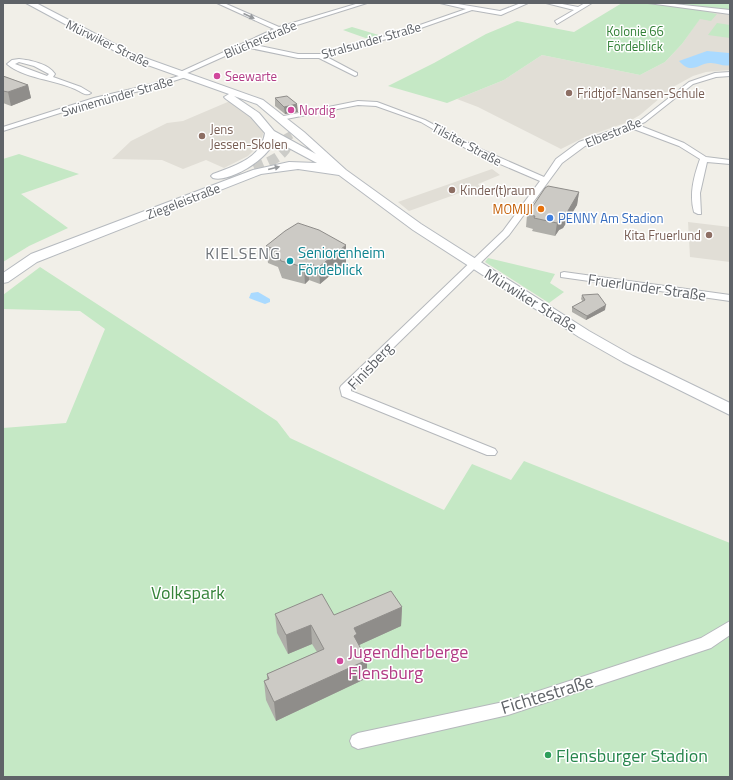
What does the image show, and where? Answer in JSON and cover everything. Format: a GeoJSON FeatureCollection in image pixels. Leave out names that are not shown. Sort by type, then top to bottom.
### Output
{"type":"FeatureCollection","features":[{"type":"Feature","properties":{"kind":"main road","name":"Mürwiker Straße"},"geometry":{"type":"LineString","coordinates":[[30,3],[131,56],[260,102],[281,118],[338,169],[398,213],[474,264],[584,334],[628,359],[730,410]]}},
{"type":"Feature","properties":{"kind":"main road","name":"Mürwiker Straße"},"geometry":{"type":"LineString","coordinates":[[212,85],[255,115],[270,134],[312,157],[338,169]]}},
{"type":"Feature","properties":{"kind":"main road"},"geometry":{"type":"LineString","coordinates":[[240,94],[270,118],[285,134]]}},
{"type":"Feature","properties":{"kind":"main road","name":"Ziegeleistraße"},"geometry":{"type":"LineString","coordinates":[[251,165],[269,146],[270,134]]}},
{"type":"Feature","properties":{"kind":"main road","name":"Ziegeleistraße"},"geometry":{"type":"LineString","coordinates":[[3,278],[28,261],[94,229],[251,165],[288,155],[312,157]]}},
{"type":"Feature","properties":{"kind":"main road","name":"Ziegeleistraße"},"geometry":{"type":"LineString","coordinates":[[28,261],[256,172],[278,166],[298,164],[338,169]]}},
{"type":"Feature","properties":{"kind":"street"},"geometry":{"type":"LineString","coordinates":[[220,3],[279,29]]}},
{"type":"Feature","properties":{"kind":"street","name":"Blücherstraße"},"geometry":{"type":"LineString","coordinates":[[182,75],[279,29],[364,3]]}},
{"type":"Feature","properties":{"kind":"street"},"geometry":{"type":"LineString","coordinates":[[443,3],[501,13],[526,3]]}},
{"type":"Feature","properties":{"kind":"street"},"geometry":{"type":"LineString","coordinates":[[549,3],[579,9]]}},
{"type":"Feature","properties":{"kind":"street"},"geometry":{"type":"LineString","coordinates":[[557,22],[589,3]]}},
{"type":"Feature","properties":{"kind":"street"},"geometry":{"type":"LineString","coordinates":[[651,3],[730,12]]}},
{"type":"Feature","properties":{"kind":"street","name":"Stralsunder Straße"},"geometry":{"type":"LineString","coordinates":[[245,44],[298,56],[320,56],[399,34],[470,8]]}},
{"type":"Feature","properties":{"kind":"street"},"geometry":{"type":"LineString","coordinates":[[320,56],[355,74]]}},
{"type":"Feature","properties":{"kind":"street"},"geometry":{"type":"LineString","coordinates":[[49,77],[52,74],[51,72],[26,61],[16,61],[10,64],[33,75],[49,77],[91,96]]}},
{"type":"Feature","properties":{"kind":"street","name":"Elbestraße"},"geometry":{"type":"LineString","coordinates":[[545,180],[559,161],[571,151],[594,140],[643,121],[691,83],[715,75],[730,74]]}},
{"type":"Feature","properties":{"kind":"street","name":"Swinemünder Straße"},"geometry":{"type":"LineString","coordinates":[[3,129],[91,96],[146,88],[182,75]]}},
{"type":"Feature","properties":{"kind":"street","name":"Tilsiter Straße"},"geometry":{"type":"LineString","coordinates":[[281,118],[358,103],[377,104],[422,121],[475,150],[532,176],[545,180]]}},
{"type":"Feature","properties":{"kind":"street"},"geometry":{"type":"LineString","coordinates":[[633,126],[689,148],[704,159],[730,162]]}},
{"type":"Feature","properties":{"kind":"street"},"geometry":{"type":"LineString","coordinates":[[698,212],[695,206],[700,172],[704,159]]}},
{"type":"Feature","properties":{"kind":"street"},"geometry":{"type":"LineString","coordinates":[[474,264],[513,225],[545,180]]}},
{"type":"Feature","properties":{"kind":"street","name":"Finisberg"},"geometry":{"type":"LineString","coordinates":[[474,264],[344,388],[346,393],[491,452]]}},
{"type":"Feature","properties":{"kind":"street","name":"Fruerlunder Straße"},"geometry":{"type":"LineString","coordinates":[[564,275],[730,298]]}},
{"type":"Feature","properties":{"kind":"street","name":"Fichtestraße"},"geometry":{"type":"LineString","coordinates":[[358,741],[508,708],[706,643],[730,627]]}},
{"type":"Feature","properties":{"kind":"shaded area","name":"Fridtjof-Nansen-Schule"},"geometry":{"type":"Polygon","coordinates":[[[705,11],[730,14],[730,70],[706,72],[693,76],[673,87],[640,115],[628,122],[585,137],[561,149],[478,107],[457,99],[504,80],[542,55],[640,75],[665,62],[682,44],[705,11]]]}},
{"type":"Feature","properties":{"kind":"shaded area","name":"Jens Jessen-Skolen"},"geometry":{"type":"Polygon","coordinates":[[[230,101],[248,113],[264,131],[260,144],[248,156],[224,168],[206,160],[183,169],[162,160],[112,159],[131,141],[167,123],[183,121],[230,101]]]}},
{"type":"Feature","properties":{"kind":"shaded area","name":"Kinder(t)raum"},"geometry":{"type":"Polygon","coordinates":[[[492,169],[500,175],[478,184],[483,191],[471,189],[409,211],[398,202],[492,169]]]}},
{"type":"Feature","properties":{"kind":"shaded area","name":"Kita Fruerlund"},"geometry":{"type":"Polygon","coordinates":[[[688,222],[730,227],[730,262],[690,257],[688,222]]]}},
{"type":"Feature","properties":{"kind":"green space","name":"Kolonie 66 Fördeblick"},"geometry":{"type":"Polygon","coordinates":[[[622,3],[730,3],[730,13],[707,12],[717,14],[711,21],[700,19],[705,12],[682,44],[665,62],[640,75],[542,55],[504,80],[447,103],[388,86],[434,63],[486,34],[517,21],[574,32],[622,3]]]}},
{"type":"Feature","properties":{"kind":"green space"},"geometry":{"type":"Polygon","coordinates":[[[717,23],[730,25],[730,38],[708,35],[717,23]]]}},
{"type":"Feature","properties":{"kind":"green space"},"geometry":{"type":"Polygon","coordinates":[[[352,27],[382,36],[371,40],[343,30],[352,27]]]}},
{"type":"Feature","properties":{"kind":"green space"},"geometry":{"type":"Polygon","coordinates":[[[19,154],[79,174],[21,194],[68,228],[29,246],[3,262],[3,159],[19,154]]]}},
{"type":"Feature","properties":{"kind":"green space"},"geometry":{"type":"Polygon","coordinates":[[[488,258],[555,274],[550,283],[564,292],[549,303],[485,262],[488,258]]]}},
{"type":"Feature","properties":{"kind":"green space","name":"Volkspark"},"geometry":{"type":"Polygon","coordinates":[[[40,267],[277,421],[290,438],[444,510],[472,464],[511,480],[524,461],[730,543],[730,777],[3,777],[3,428],[66,423],[105,329],[80,311],[3,309],[3,295],[40,267]]]}},
{"type":"Feature","properties":{"kind":"water"},"geometry":{"type":"Polygon","coordinates":[[[707,51],[729,53],[730,65],[725,66],[707,63],[688,68],[679,61],[707,51]]]}},
{"type":"Feature","properties":{"kind":"water"},"geometry":{"type":"Polygon","coordinates":[[[258,292],[270,299],[270,302],[265,304],[249,298],[251,293],[258,292]]]}},
{"type":"Feature","properties":{"kind":"building"},"geometry":{"type":"Polygon","coordinates":[[[3,76],[28,85],[8,92],[3,91],[3,76]]]}},
{"type":"Feature","properties":{"kind":"building"},"geometry":{"type":"Polygon","coordinates":[[[287,96],[297,104],[284,107],[275,98],[287,96]]]}},
{"type":"Feature","properties":{"kind":"building"},"geometry":{"type":"Polygon","coordinates":[[[548,186],[579,192],[565,216],[561,217],[557,223],[527,215],[545,188],[548,186]]]}},
{"type":"Feature","properties":{"kind":"building"},"geometry":{"type":"Polygon","coordinates":[[[298,223],[319,230],[346,245],[319,267],[308,263],[304,267],[281,261],[276,250],[266,246],[298,223]]]}},
{"type":"Feature","properties":{"kind":"building"},"geometry":{"type":"Polygon","coordinates":[[[598,294],[606,305],[587,316],[572,307],[585,300],[582,295],[598,294]]]}},
{"type":"Feature","properties":{"kind":"building"},"geometry":{"type":"Polygon","coordinates":[[[391,591],[402,607],[354,628],[357,634],[354,636],[367,660],[274,702],[264,681],[269,679],[267,674],[324,649],[311,625],[286,635],[275,614],[322,594],[334,615],[391,591]]]}},
{"type":"Feature","properties":{"kind":"tunnel"},"geometry":{"type":"LineString","coordinates":[[254,168],[276,158],[284,151],[289,141],[285,134]]}},
{"type":"Feature","properties":{"kind":"place","name":"Seewarte"},"geometry":{"type":"Point","coordinates":[217,76]}},
{"type":"Feature","properties":{"kind":"place","name":"Fridtjof-Nansen-Schule"},"geometry":{"type":"Point","coordinates":[569,93]}},
{"type":"Feature","properties":{"kind":"place","name":"Nordig"},"geometry":{"type":"Point","coordinates":[291,110]}},
{"type":"Feature","properties":{"kind":"place","name":"Jens Jessen-Skolen"},"geometry":{"type":"Point","coordinates":[202,136]}},
{"type":"Feature","properties":{"kind":"place","name":"Kinder(t)raum"},"geometry":{"type":"Point","coordinates":[452,190]}},
{"type":"Feature","properties":{"kind":"place","name":"MOMIJI"},"geometry":{"type":"Point","coordinates":[541,209]}},
{"type":"Feature","properties":{"kind":"place","name":"PENNY Am Stadion"},"geometry":{"type":"Point","coordinates":[550,218]}},
{"type":"Feature","properties":{"kind":"place","name":"Kita Fruerlund"},"geometry":{"type":"Point","coordinates":[709,235]}},
{"type":"Feature","properties":{"kind":"place","name":"Seniorenheim Fördeblick"},"geometry":{"type":"Point","coordinates":[290,261]}},
{"type":"Feature","properties":{"kind":"place","name":"Jugendherberge Flensburg"},"geometry":{"type":"Point","coordinates":[340,661]}},
{"type":"Feature","properties":{"kind":"place","name":"Flensburger Stadion"},"geometry":{"type":"Point","coordinates":[548,755]}},
{"type":"Feature","properties":{"kind":"district","name":"KIELSENG"},"geometry":{"type":"Point","coordinates":[243,253]}}]}
